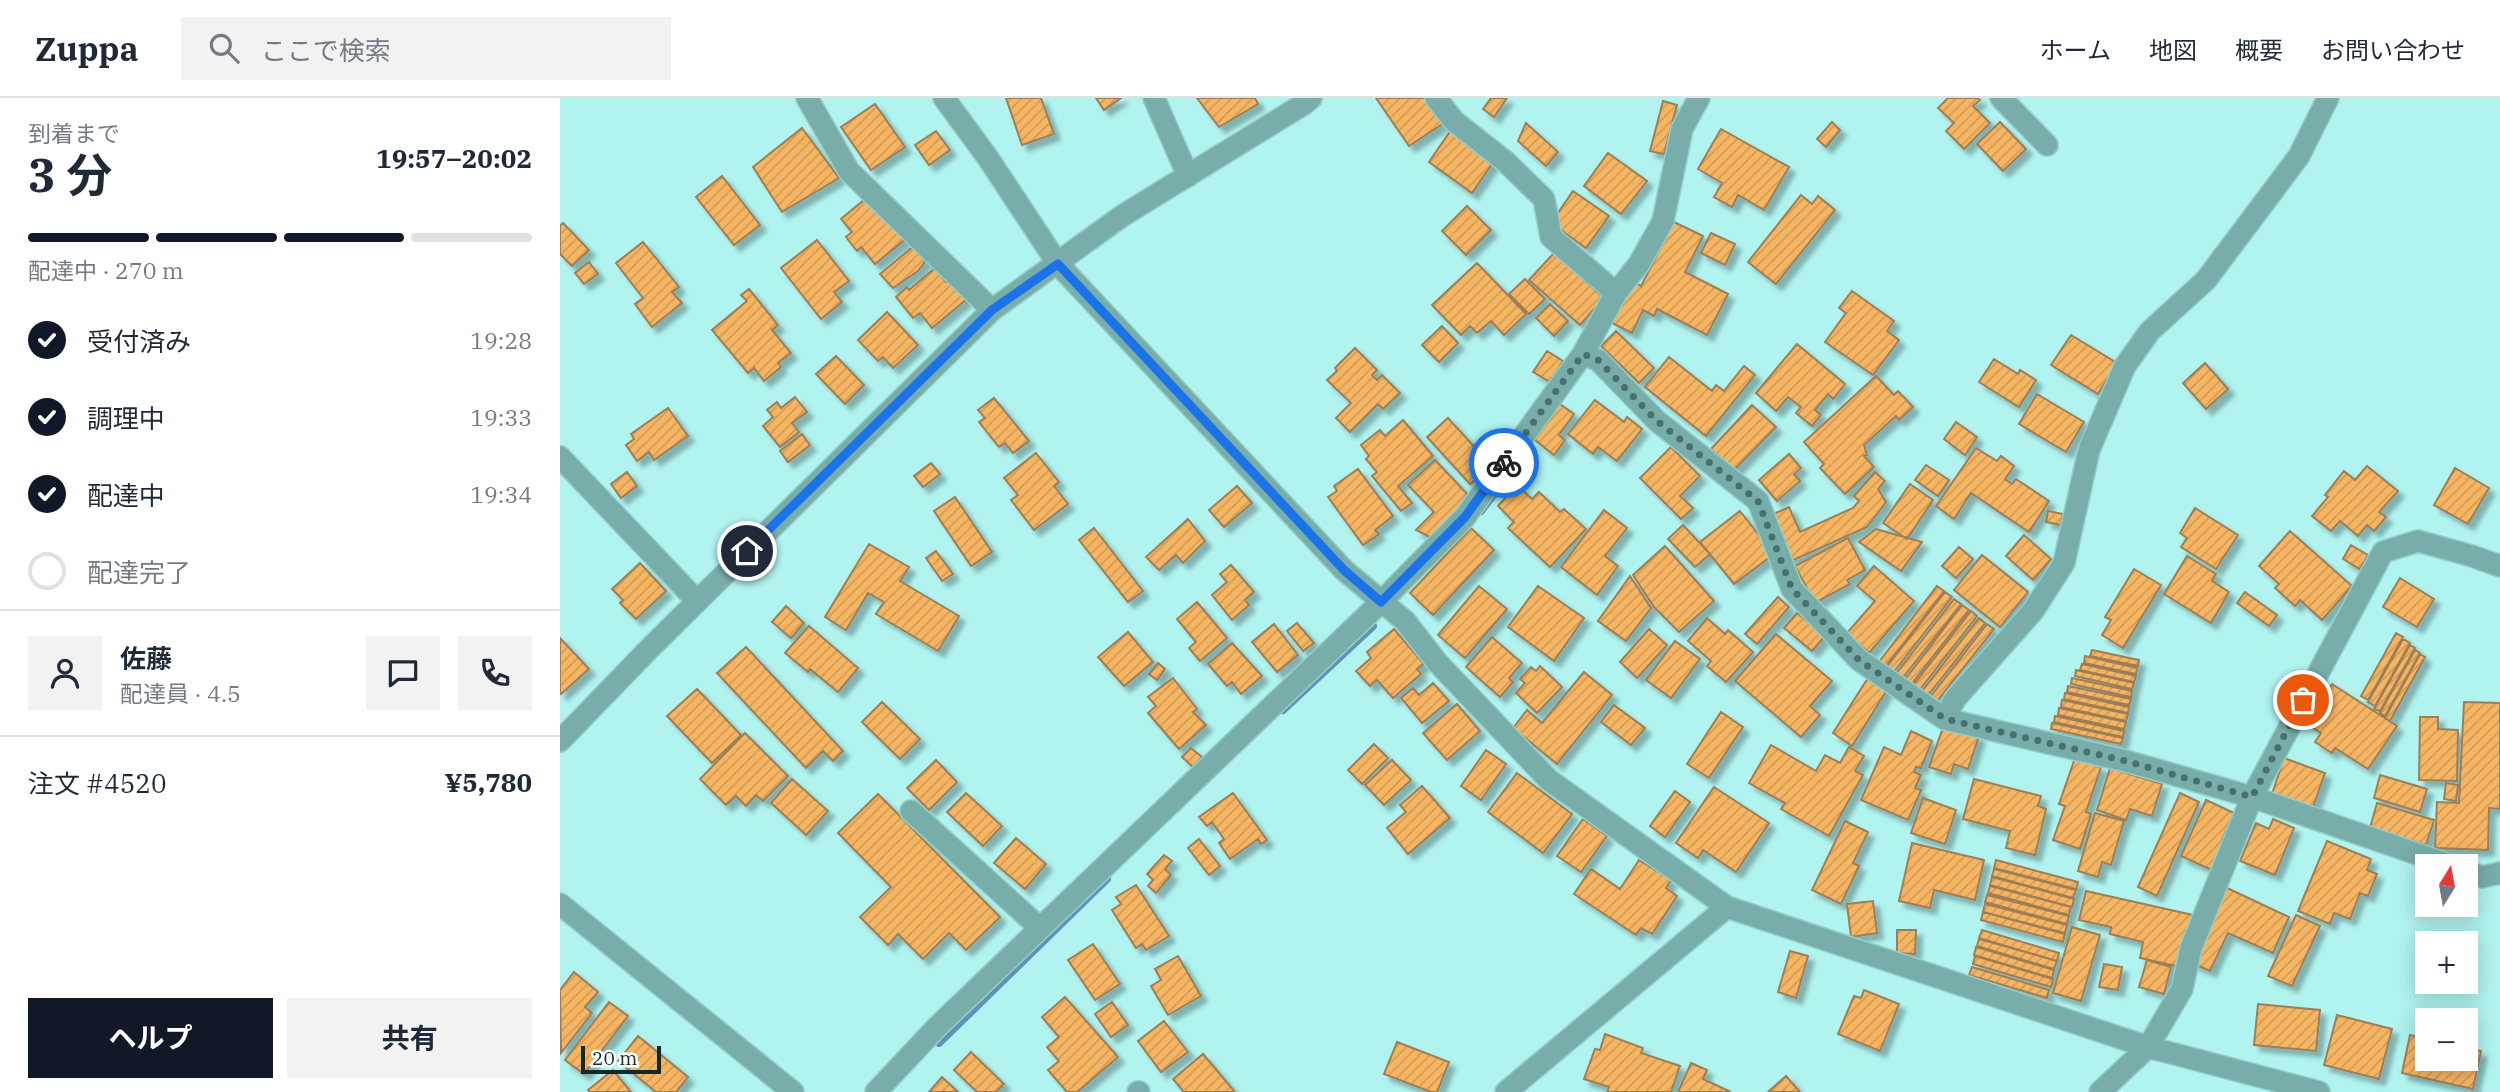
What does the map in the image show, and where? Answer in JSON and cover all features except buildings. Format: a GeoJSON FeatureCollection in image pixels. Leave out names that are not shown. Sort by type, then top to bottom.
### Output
{"type":"FeatureCollection","features":[{"type":"Feature","properties":{"kind":"street"},"geometry":{"type":"LineString","coordinates":[[807,98],[849,171],[992,310]]}},
{"type":"Feature","properties":{"kind":"street"},"geometry":{"type":"LineString","coordinates":[[944,98],[988,158],[1058,264],[1344,570],[1405,621],[1437,662],[1549,780],[1727,907],[2148,1046],[2319,1092]]}},
{"type":"Feature","properties":{"kind":"street"},"geometry":{"type":"LineString","coordinates":[[1154,98],[1188,176]]}},
{"type":"Feature","properties":{"kind":"street"},"geometry":{"type":"LineString","coordinates":[[560,741],[697,601],[992,310],[1122,216],[1311,98]]}},
{"type":"Feature","properties":{"kind":"street"},"geometry":{"type":"LineString","coordinates":[[1436,98],[1454,121],[1506,162],[1544,199],[1551,237],[1616,293]]}},
{"type":"Feature","properties":{"kind":"street"},"geometry":{"type":"LineString","coordinates":[[876,1092],[937,1027],[1381,602],[1465,517],[1583,354],[1616,293],[1639,264],[1663,221],[1682,129],[1699,98]]}},
{"type":"Feature","properties":{"kind":"street"},"geometry":{"type":"LineString","coordinates":[[2001,98],[2047,145]]}},
{"type":"Feature","properties":{"kind":"street"},"geometry":{"type":"LineString","coordinates":[[1945,719],[1955,699],[2033,611],[2064,563],[2088,450],[2125,366],[2150,331],[2206,280],[2299,156],[2328,98]]}},
{"type":"Feature","properties":{"kind":"street"},"geometry":{"type":"LineString","coordinates":[[1583,354],[1598,360],[1657,421],[1758,501],[1792,589],[1859,660],[1945,719],[2126,761],[2252,797],[2417,854]]}},
{"type":"Feature","properties":{"kind":"street"},"geometry":{"type":"LineString","coordinates":[[560,457],[697,601]]}},
{"type":"Feature","properties":{"kind":"street"},"geometry":{"type":"LineString","coordinates":[[2100,1092],[2148,1046],[2182,989],[2191,948],[2252,797],[2383,552],[2418,541],[2500,566]]}},
{"type":"Feature","properties":{"kind":"street"},"geometry":{"type":"LineString","coordinates":[[911,811],[1040,928]]}},
{"type":"Feature","properties":{"kind":"street"},"geometry":{"type":"LineString","coordinates":[[2478,876],[2500,873]]}},
{"type":"Feature","properties":{"kind":"street"},"geometry":{"type":"LineString","coordinates":[[560,904],[793,1092]]}},
{"type":"Feature","properties":{"kind":"street"},"geometry":{"type":"LineString","coordinates":[[1506,1092],[1727,907]]}},
{"type":"Feature","properties":{"kind":"waterway"},"geometry":{"type":"LineString","coordinates":[[1481,511],[1503,482]]}},
{"type":"Feature","properties":{"kind":"waterway"},"geometry":{"type":"LineString","coordinates":[[1283,710],[1373,626]]}},
{"type":"Feature","properties":{"kind":"waterway"},"geometry":{"type":"LineString","coordinates":[[939,1043],[1107,879]]}},
{"type":"Feature","properties":{"kind":"way so far"},"geometry":{"type":"LineString","coordinates":[[1504,463],[1583,354],[1598,360],[1657,421],[1758,501],[1792,589],[1859,660],[1945,719],[2126,761],[2252,797],[2303,700]]}},
{"type":"Feature","properties":{"kind":"route"},"geometry":{"type":"LineString","coordinates":[[747,551],[992,310],[1058,264],[1344,570],[1381,602],[1465,517],[1504,463]]}}]}
